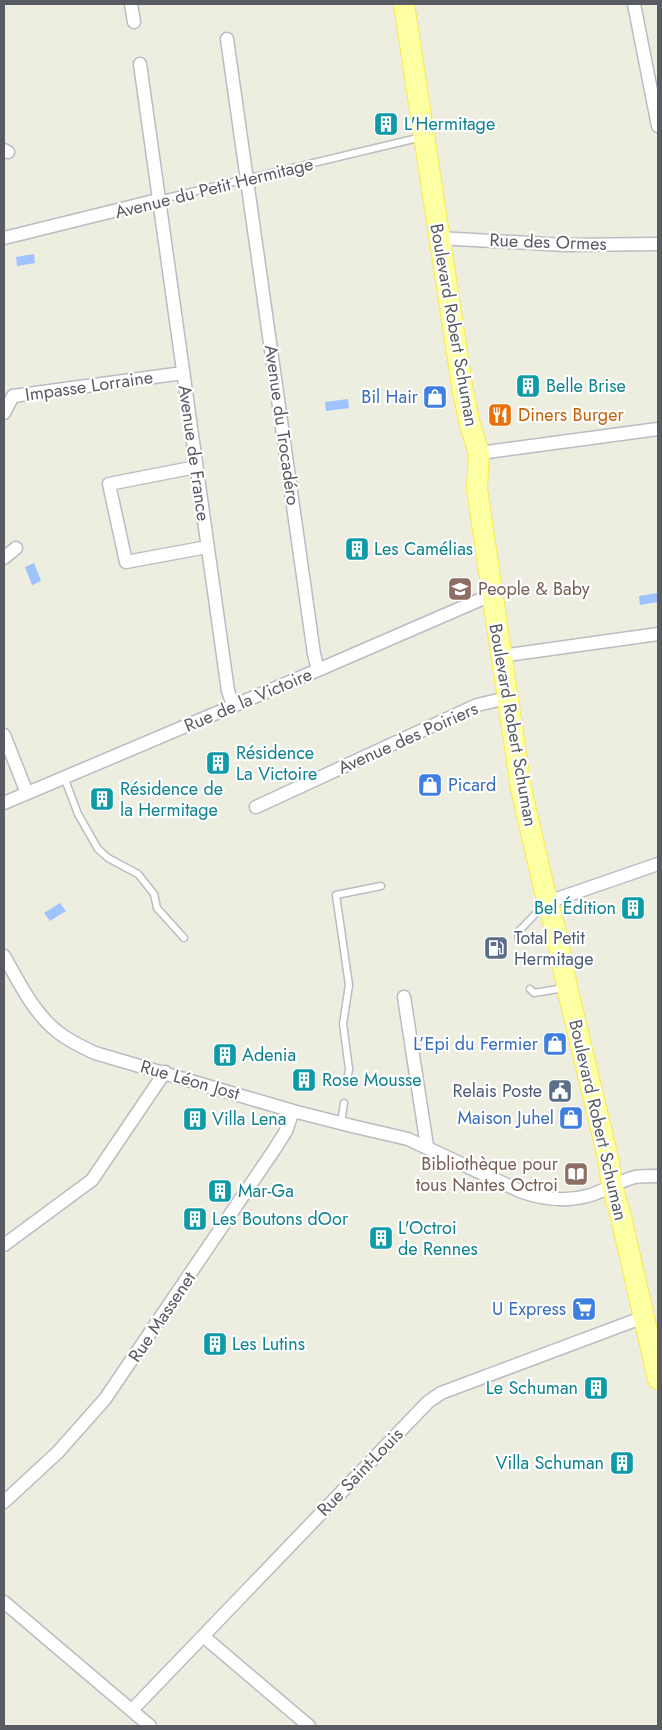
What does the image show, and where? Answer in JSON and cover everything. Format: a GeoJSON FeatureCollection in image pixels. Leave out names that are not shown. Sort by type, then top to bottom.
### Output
{"type":"FeatureCollection","features":[{"type":"Feature","properties":{"kind":"main road","name":"Boulevard Robert Schuman"},"geometry":{"type":"LineString","coordinates":[[404,4],[438,238],[463,392],[470,425],[479,453],[477,489],[500,656],[521,788],[557,936],[567,987],[608,1158],[612,1186],[621,1217],[658,1379]]}},
{"type":"Feature","properties":{"kind":"street"},"geometry":{"type":"LineString","coordinates":[[131,4],[134,22]]}},
{"type":"Feature","properties":{"kind":"street"},"geometry":{"type":"LineString","coordinates":[[634,4],[658,126]]}},
{"type":"Feature","properties":{"kind":"street","name":"Avenue du Trocadéro"},"geometry":{"type":"LineString","coordinates":[[227,39],[314,654],[318,670]]}},
{"type":"Feature","properties":{"kind":"street","name":"Avenue de France"},"geometry":{"type":"LineString","coordinates":[[140,64],[228,692],[233,705]]}},
{"type":"Feature","properties":{"kind":"street","name":"Avenue du Petit Hermitage"},"geometry":{"type":"LineString","coordinates":[[4,238],[158,200]]}},
{"type":"Feature","properties":{"kind":"street","name":"Rue des Ormes"},"geometry":{"type":"LineString","coordinates":[[438,238],[565,245],[658,244]]}},
{"type":"Feature","properties":{"kind":"street","name":"Impasse Lorraine"},"geometry":{"type":"LineString","coordinates":[[4,413],[13,396],[183,373]]}},
{"type":"Feature","properties":{"kind":"street"},"geometry":{"type":"LineString","coordinates":[[479,453],[658,429]]}},
{"type":"Feature","properties":{"kind":"street"},"geometry":{"type":"LineString","coordinates":[[196,467],[109,484],[126,562],[208,547]]}},
{"type":"Feature","properties":{"kind":"street"},"geometry":{"type":"LineString","coordinates":[[4,558],[16,548]]}},
{"type":"Feature","properties":{"kind":"street","name":"Rue de la Victoire"},"geometry":{"type":"LineString","coordinates":[[4,803],[492,595]]}},
{"type":"Feature","properties":{"kind":"street"},"geometry":{"type":"LineString","coordinates":[[500,656],[658,634]]}},
{"type":"Feature","properties":{"kind":"street","name":"Avenue des Poiriers"},"geometry":{"type":"LineString","coordinates":[[256,807],[477,705],[507,698]]}},
{"type":"Feature","properties":{"kind":"street"},"geometry":{"type":"LineString","coordinates":[[4,735],[27,793]]}},
{"type":"Feature","properties":{"kind":"street"},"geometry":{"type":"LineString","coordinates":[[548,902],[658,864]]}},
{"type":"Feature","properties":{"kind":"street","name":"Rue Léon Jost"},"geometry":{"type":"LineString","coordinates":[[6,965],[38,1011],[52,1027],[62,1036],[95,1053],[293,1111],[396,1135],[427,1146],[522,1192],[537,1197],[550,1199],[587,1196],[632,1178],[658,1176]]}},
{"type":"Feature","properties":{"kind":"street"},"geometry":{"type":"LineString","coordinates":[[404,998],[427,1146]]}},
{"type":"Feature","properties":{"kind":"street"},"geometry":{"type":"LineString","coordinates":[[4,1245],[92,1180],[165,1072]]}},
{"type":"Feature","properties":{"kind":"street","name":"Rue Massenet"},"geometry":{"type":"LineString","coordinates":[[4,1502],[58,1452],[105,1399],[274,1150],[286,1131],[293,1111]]}},
{"type":"Feature","properties":{"kind":"street","name":"Rue Saint-Louis"},"geometry":{"type":"LineString","coordinates":[[132,1710],[428,1402],[441,1392],[644,1317]]}},
{"type":"Feature","properties":{"kind":"street"},"geometry":{"type":"LineString","coordinates":[[4,1602],[150,1726]]}},
{"type":"Feature","properties":{"kind":"street"},"geometry":{"type":"LineString","coordinates":[[203,1636],[309,1726]]}},
{"type":"Feature","properties":{"kind":"lane","name":"Avenue du Petit Hermitage"},"geometry":{"type":"LineString","coordinates":[[158,200],[423,137]]}},
{"type":"Feature","properties":{"kind":"lane"},"geometry":{"type":"LineString","coordinates":[[64,777],[78,814],[98,849],[108,858],[138,874],[154,894],[157,908],[184,938]]}},
{"type":"Feature","properties":{"kind":"lane"},"geometry":{"type":"LineString","coordinates":[[347,1081],[349,1069],[344,1024],[350,985],[336,895],[381,886]]}},
{"type":"Feature","properties":{"kind":"lane"},"geometry":{"type":"LineString","coordinates":[[519,940],[518,932],[548,902]]}},
{"type":"Feature","properties":{"kind":"lane"},"geometry":{"type":"LineString","coordinates":[[530,989],[534,993],[567,987]]}},
{"type":"Feature","properties":{"kind":"lane"},"geometry":{"type":"LineString","coordinates":[[341,1123],[344,1104]]}},
{"type":"Feature","properties":{"kind":"water"},"geometry":{"type":"Polygon","coordinates":[[[34,254],[35,263],[17,266],[16,257],[34,254]]]}},
{"type":"Feature","properties":{"kind":"water"},"geometry":{"type":"Polygon","coordinates":[[[348,399],[349,408],[326,411],[325,402],[348,399]]]}},
{"type":"Feature","properties":{"kind":"water"},"geometry":{"type":"Polygon","coordinates":[[[34,563],[41,581],[32,585],[25,567],[34,563]]]}},
{"type":"Feature","properties":{"kind":"water"},"geometry":{"type":"Polygon","coordinates":[[[657,593],[658,602],[640,605],[639,596],[657,593]]]}},
{"type":"Feature","properties":{"kind":"water"},"geometry":{"type":"Polygon","coordinates":[[[60,903],[66,911],[50,921],[44,913],[60,903]]]}},
{"type":"Feature","properties":{"kind":"place","name":"L'Hermitage"},"geometry":{"type":"Point","coordinates":[386,124]}},
{"type":"Feature","properties":{"kind":"place","name":"Belle Brise"},"geometry":{"type":"Point","coordinates":[528,386]}},
{"type":"Feature","properties":{"kind":"place","name":"Bil Hair"},"geometry":{"type":"Point","coordinates":[435,397]}},
{"type":"Feature","properties":{"kind":"place","name":"Diners Burger"},"geometry":{"type":"Point","coordinates":[500,415]}},
{"type":"Feature","properties":{"kind":"place","name":"Les Camélias"},"geometry":{"type":"Point","coordinates":[357,549]}},
{"type":"Feature","properties":{"kind":"place","name":"People & Baby"},"geometry":{"type":"Point","coordinates":[460,589]}},
{"type":"Feature","properties":{"kind":"place","name":"Résidence La Victoire"},"geometry":{"type":"Point","coordinates":[218,763]}},
{"type":"Feature","properties":{"kind":"place","name":"Picard"},"geometry":{"type":"Point","coordinates":[430,785]}},
{"type":"Feature","properties":{"kind":"place","name":"Résidence de la Hermitage"},"geometry":{"type":"Point","coordinates":[102,799]}},
{"type":"Feature","properties":{"kind":"place","name":"Bel Édition"},"geometry":{"type":"Point","coordinates":[633,908]}},
{"type":"Feature","properties":{"kind":"place","name":"Total Petit Hermitage"},"geometry":{"type":"Point","coordinates":[496,948]}},
{"type":"Feature","properties":{"kind":"place","name":"L’Epi du Fermier"},"geometry":{"type":"Point","coordinates":[555,1044]}},
{"type":"Feature","properties":{"kind":"place","name":"Adenia"},"geometry":{"type":"Point","coordinates":[225,1055]}},
{"type":"Feature","properties":{"kind":"place","name":"Rose Mousse"},"geometry":{"type":"Point","coordinates":[304,1080]}},
{"type":"Feature","properties":{"kind":"place","name":"Relais Poste"},"geometry":{"type":"Point","coordinates":[560,1091]}},
{"type":"Feature","properties":{"kind":"place","name":"Maison Juhel"},"geometry":{"type":"Point","coordinates":[571,1118]}},
{"type":"Feature","properties":{"kind":"place","name":"Villa Lena"},"geometry":{"type":"Point","coordinates":[195,1119]}},
{"type":"Feature","properties":{"kind":"place","name":"Bibliothèque pour tous Nantes Octroi"},"geometry":{"type":"Point","coordinates":[576,1174]}},
{"type":"Feature","properties":{"kind":"place","name":"Mar-Ga"},"geometry":{"type":"Point","coordinates":[220,1191]}},
{"type":"Feature","properties":{"kind":"place","name":"Les Boutons dOor"},"geometry":{"type":"Point","coordinates":[195,1219]}},
{"type":"Feature","properties":{"kind":"place","name":"L'Octroi de Rennes"},"geometry":{"type":"Point","coordinates":[381,1238]}},
{"type":"Feature","properties":{"kind":"place","name":"U Express"},"geometry":{"type":"Point","coordinates":[584,1309]}},
{"type":"Feature","properties":{"kind":"place","name":"Les Lutins"},"geometry":{"type":"Point","coordinates":[215,1344]}},
{"type":"Feature","properties":{"kind":"place","name":"Le Schuman"},"geometry":{"type":"Point","coordinates":[596,1388]}},
{"type":"Feature","properties":{"kind":"place","name":"Villa Schuman"},"geometry":{"type":"Point","coordinates":[622,1463]}}]}
